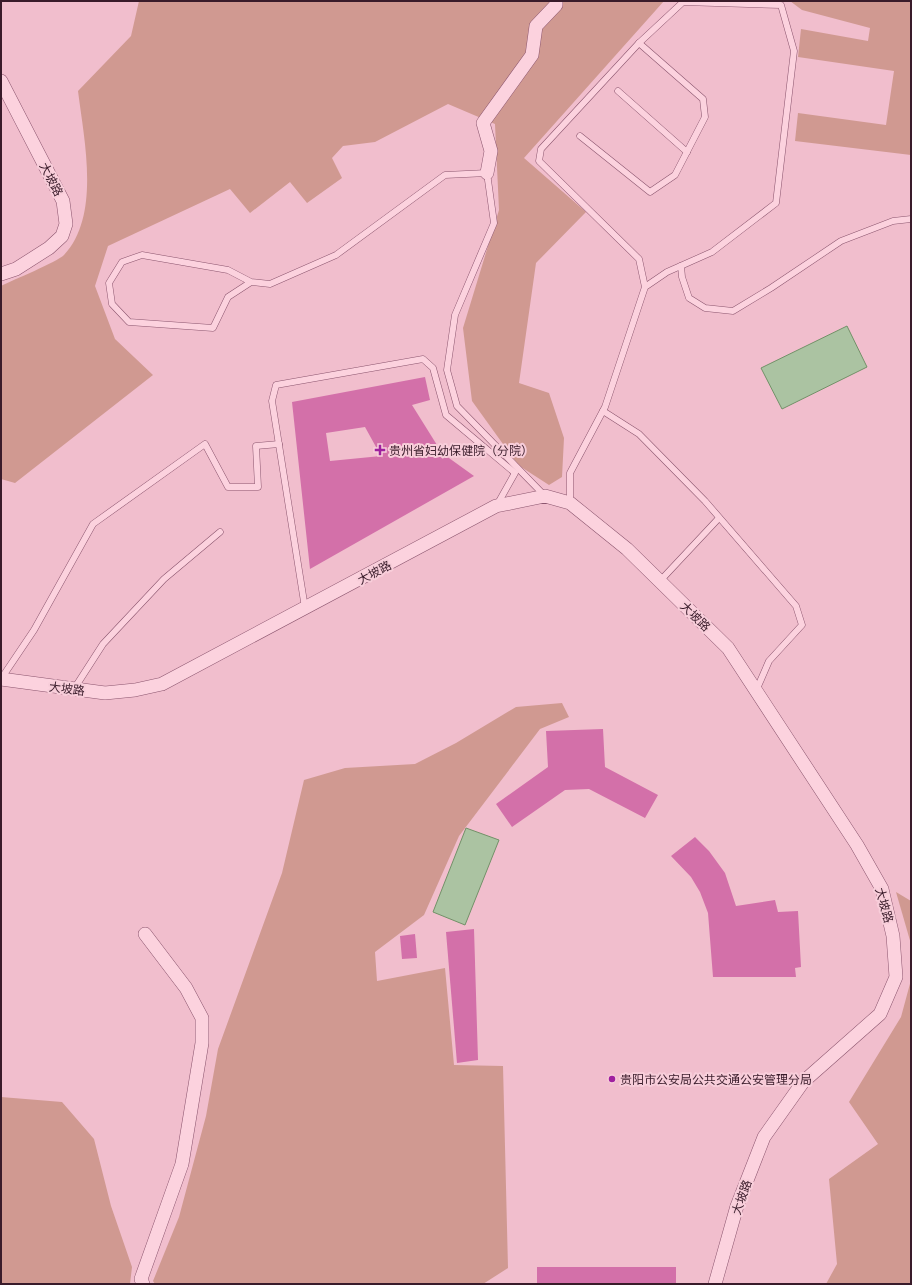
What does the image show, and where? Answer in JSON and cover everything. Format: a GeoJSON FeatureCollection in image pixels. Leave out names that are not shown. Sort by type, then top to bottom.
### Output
{"type":"FeatureCollection","features":[{"type":"Feature","properties":{"kind":"street"},"geometry":{"type":"LineString","coordinates":[[487,173],[491,151],[483,123],[532,55],[536,26],[556,5],[556,1]]}},
{"type":"Feature","properties":{"kind":"street","name":"大坡路"},"geometry":{"type":"LineString","coordinates":[[1,81],[63,201],[66,224],[62,236],[49,248],[16,269],[1,274]]}},
{"type":"Feature","properties":{"kind":"street","name":"大坡路"},"geometry":{"type":"LineString","coordinates":[[1,679],[105,693],[135,690],[162,684],[496,506],[544,496],[570,503],[627,549],[728,648],[857,844],[882,889],[894,936],[896,977],[880,1014],[803,1082],[764,1137],[737,1206],[716,1284]]}},
{"type":"Feature","properties":{"kind":"street"},"geometry":{"type":"LineString","coordinates":[[143,1284],[141,1279],[182,1164],[202,1043],[202,1018],[186,988],[146,934]]}},
{"type":"Feature","properties":{"kind":"lane"},"geometry":{"type":"LineString","coordinates":[[570,503],[570,474],[603,411],[646,287],[639,258],[539,161],[541,149],[639,43],[683,2],[781,5],[794,51],[776,203],[712,252],[667,272],[646,287]]}},
{"type":"Feature","properties":{"kind":"lane"},"geometry":{"type":"LineString","coordinates":[[580,136],[650,192],[675,176],[705,116],[703,99],[639,43]]}},
{"type":"Feature","properties":{"kind":"lane"},"geometry":{"type":"LineString","coordinates":[[618,91],[687,152]]}},
{"type":"Feature","properties":{"kind":"lane"},"geometry":{"type":"LineString","coordinates":[[251,282],[228,297],[213,328],[129,322],[112,304],[109,283],[122,262],[142,254],[228,270],[251,282],[270,284],[336,255],[445,176],[487,173],[494,223],[456,315],[447,370],[458,406],[544,496]]}},
{"type":"Feature","properties":{"kind":"lane"},"geometry":{"type":"LineString","coordinates":[[681,266],[682,277],[689,298],[705,308],[732,311],[771,288],[841,241],[893,221],[911,219]]}},
{"type":"Feature","properties":{"kind":"lane"},"geometry":{"type":"LineString","coordinates":[[305,608],[272,401],[276,385],[423,359],[433,368],[446,415],[515,473],[496,506]]}},
{"type":"Feature","properties":{"kind":"lane"},"geometry":{"type":"LineString","coordinates":[[603,411],[639,434],[719,518],[796,606],[802,625],[769,661],[756,691]]}},
{"type":"Feature","properties":{"kind":"lane"},"geometry":{"type":"LineString","coordinates":[[1,679],[34,630],[93,524],[206,444],[228,487],[258,487],[256,446],[279,444]]}},
{"type":"Feature","properties":{"kind":"lane"},"geometry":{"type":"LineString","coordinates":[[660,581],[719,518]]}},
{"type":"Feature","properties":{"kind":"lane"},"geometry":{"type":"LineString","coordinates":[[74,689],[108,638],[164,579],[220,532]]}},
{"type":"Feature","properties":{"kind":"shaded area"},"geometry":{"type":"Polygon","coordinates":[[[139,1],[664,1],[524,158],[586,212],[536,263],[519,383],[549,393],[564,438],[562,477],[549,485],[518,465],[472,401],[463,328],[499,210],[495,124],[448,104],[375,142],[343,146],[332,158],[342,178],[307,203],[290,182],[250,213],[230,189],[108,246],[95,286],[115,339],[153,375],[15,483],[1,479],[1,286],[60,258],[64,255],[75,238],[83,219],[87,176],[84,132],[78,91],[131,36],[139,1]]]}},
{"type":"Feature","properties":{"kind":"shaded area"},"geometry":{"type":"Polygon","coordinates":[[[790,1],[911,1],[911,155],[795,141],[798,113],[886,125],[894,71],[798,57],[801,29],[868,41],[870,28],[802,10],[790,1]]]}},
{"type":"Feature","properties":{"kind":"shaded area"},"geometry":{"type":"Polygon","coordinates":[[[847,326],[867,367],[782,409],[761,368],[847,326]]]}},
{"type":"Feature","properties":{"kind":"shaded area"},"geometry":{"type":"Polygon","coordinates":[[[562,703],[569,717],[540,729],[459,836],[424,915],[375,952],[377,981],[445,968],[454,1065],[503,1066],[508,1268],[483,1284],[155,1284],[153,1281],[179,1217],[206,1116],[218,1049],[282,873],[304,780],[345,768],[415,764],[456,743],[516,707],[562,703]]]}},
{"type":"Feature","properties":{"kind":"shaded area"},"geometry":{"type":"Polygon","coordinates":[[[466,828],[499,840],[465,925],[433,912],[466,828]]]}},
{"type":"Feature","properties":{"kind":"shaded area"},"geometry":{"type":"Polygon","coordinates":[[[896,892],[911,901],[911,944],[896,892]]]}},
{"type":"Feature","properties":{"kind":"shaded area"},"geometry":{"type":"Polygon","coordinates":[[[911,980],[911,1284],[826,1284],[837,1264],[829,1179],[878,1144],[849,1102],[901,1017],[911,980]]]}},
{"type":"Feature","properties":{"kind":"shaded area"},"geometry":{"type":"Polygon","coordinates":[[[1,1097],[62,1102],[94,1139],[111,1206],[132,1267],[130,1284],[1,1284],[1,1097]]]}},
{"type":"Feature","properties":{"kind":"building","name":"贵州省妇幼保健院（分院）"},"geometry":{"type":"Polygon","coordinates":[[[425,377],[430,400],[412,405],[442,453],[474,476],[310,569],[292,402],[425,377]],[[365,427],[326,433],[330,461],[381,456],[365,427]]]}},
{"type":"Feature","properties":{"kind":"building"},"geometry":{"type":"Polygon","coordinates":[[[603,729],[605,767],[658,795],[645,818],[589,789],[565,790],[512,827],[496,804],[548,767],[546,731],[603,729]]]}},
{"type":"Feature","properties":{"kind":"building"},"geometry":{"type":"Polygon","coordinates":[[[695,837],[709,851],[725,873],[736,906],[775,900],[778,912],[798,911],[801,967],[795,968],[796,977],[713,977],[708,913],[700,892],[691,877],[671,856],[695,837]]]}},
{"type":"Feature","properties":{"kind":"building"},"geometry":{"type":"Polygon","coordinates":[[[474,929],[478,1060],[457,1063],[446,932],[474,929]]]}},
{"type":"Feature","properties":{"kind":"building"},"geometry":{"type":"Polygon","coordinates":[[[415,934],[417,958],[402,959],[400,936],[415,934]]]}},
{"type":"Feature","properties":{"kind":"building"},"geometry":{"type":"Polygon","coordinates":[[[537,1267],[676,1267],[676,1284],[537,1284],[537,1267]]]}},
{"type":"Feature","properties":{"kind":"place","name":"贵州省妇幼保健院（分院）"},"geometry":{"type":"Point","coordinates":[380,450]}},
{"type":"Feature","properties":{"kind":"place","name":"贵阳市公安局公共交通公安管理分局"},"geometry":{"type":"Point","coordinates":[612,1079]}}]}
